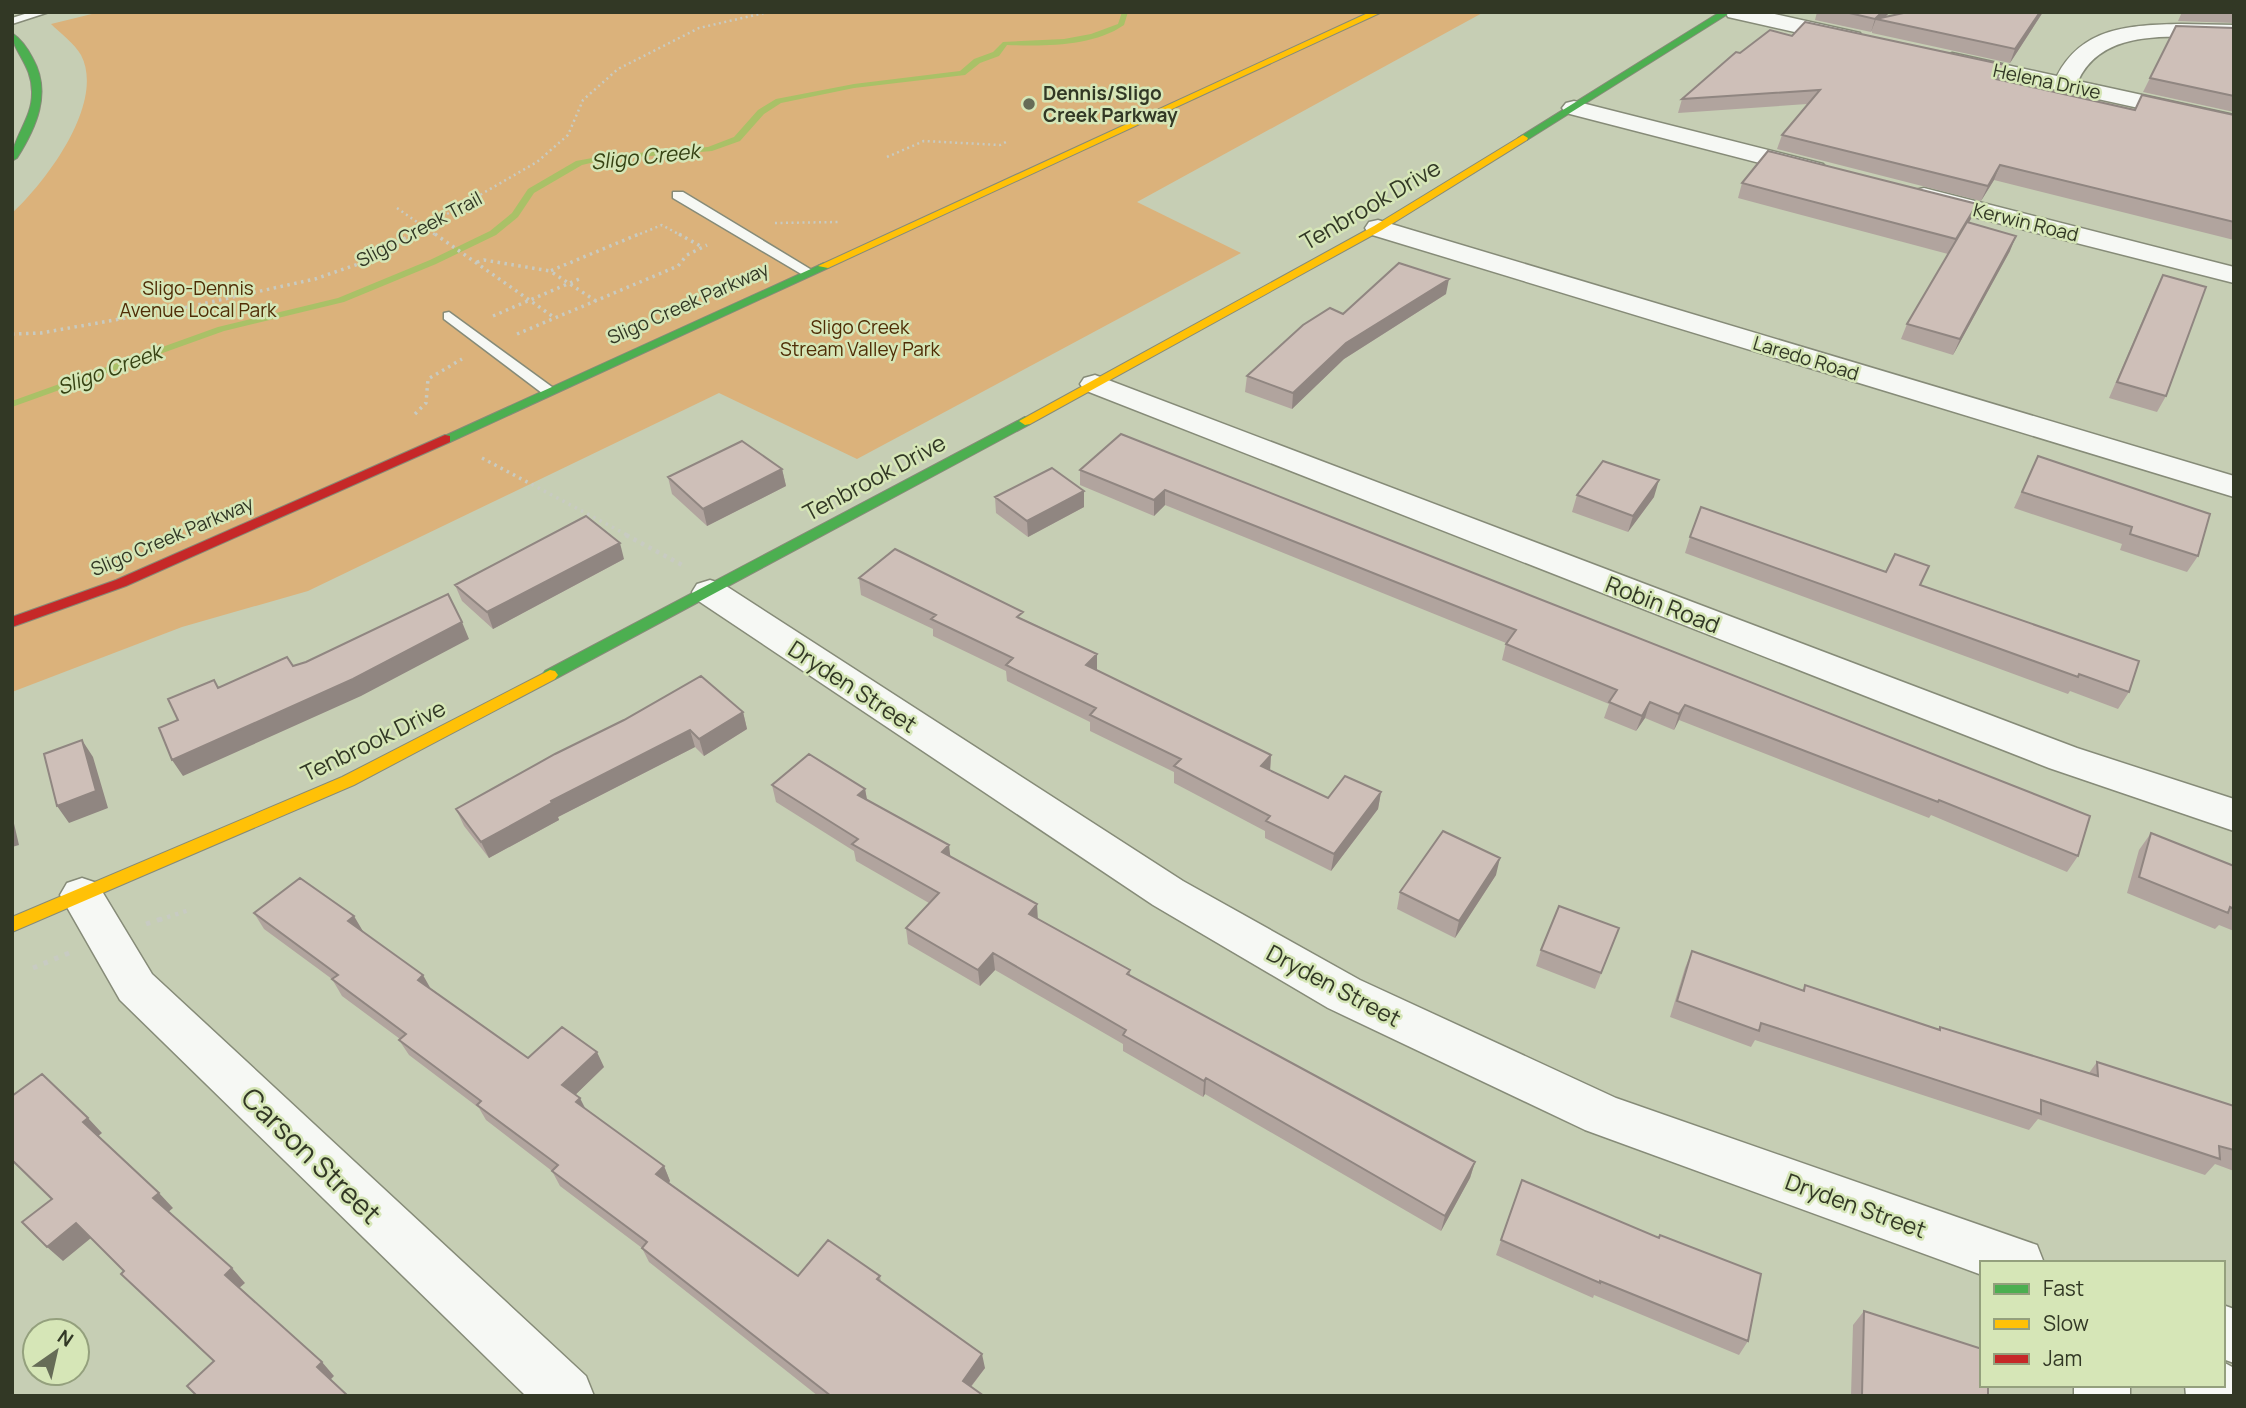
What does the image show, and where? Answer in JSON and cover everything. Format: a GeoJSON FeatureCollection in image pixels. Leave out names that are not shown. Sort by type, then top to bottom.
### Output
{"type":"FeatureCollection","features":[{"type":"Feature","properties":{"kind":"street","name":"Sligo Creek Parkway"},"geometry":{"type":"LineString","coordinates":[[12,622],[121,583],[448,438],[547,390],[1378,12]]}},
{"type":"Feature","properties":{"kind":"street","name":"Tenbrook Drive"},"geometry":{"type":"LineString","coordinates":[[12,925],[348,781],[699,580],[1095,384],[1378,228],[1727,12]]}},
{"type":"Feature","properties":{"kind":"street"},"geometry":{"type":"LineString","coordinates":[[1736,12],[1868,41]]}},
{"type":"Feature","properties":{"kind":"street"},"geometry":{"type":"LineString","coordinates":[[2064,85],[2074,62],[2092,46],[2130,35],[2173,31],[2234,32]]}},
{"type":"Feature","properties":{"kind":"street"},"geometry":{"type":"LineString","coordinates":[[12,36],[28,48],[40,87],[33,122],[12,158]]}},
{"type":"Feature","properties":{"kind":"street","name":"Helena Drive"},"geometry":{"type":"LineString","coordinates":[[1933,56],[2234,122]]}},
{"type":"Feature","properties":{"kind":"street"},"geometry":{"type":"LineString","coordinates":[[1574,108],[1835,174]]}},
{"type":"Feature","properties":{"kind":"street","name":"Kerwin Road"},"geometry":{"type":"LineString","coordinates":[[1902,191],[2234,275]]}},
{"type":"Feature","properties":{"kind":"street","name":"Laredo Road"},"geometry":{"type":"LineString","coordinates":[[1378,228],[2234,487]]}},
{"type":"Feature","properties":{"kind":"street","name":"Robin Road"},"geometry":{"type":"LineString","coordinates":[[1095,384],[2063,758],[2234,815]]}},
{"type":"Feature","properties":{"kind":"street","name":"Dryden Street"},"geometry":{"type":"LineString","coordinates":[[699,580],[1168,893],[1344,994],[1602,1115],[2012,1261]]}},
{"type":"Feature","properties":{"kind":"street","name":"Carson Street"},"geometry":{"type":"LineString","coordinates":[[82,895],[136,987],[566,1396]]}},
{"type":"Feature","properties":{"kind":"lane"},"geometry":{"type":"LineString","coordinates":[[12,21],[44,12]]}},
{"type":"Feature","properties":{"kind":"lane"},"geometry":{"type":"LineString","coordinates":[[678,195],[808,272]]}},
{"type":"Feature","properties":{"kind":"lane"},"geometry":{"type":"LineString","coordinates":[[449,316],[547,390]]}},
{"type":"Feature","properties":{"kind":"path","name":"Sligo Creek Trail"},"geometry":{"type":"LineString","coordinates":[[12,334],[41,332],[188,307],[314,279],[364,262],[509,181],[554,149],[568,135],[583,100],[618,69],[699,28],[768,12]]}},
{"type":"Feature","properties":{"kind":"path"},"geometry":{"type":"LineString","coordinates":[[887,157],[924,141],[1006,142],[1011,145]]}},
{"type":"Feature","properties":{"kind":"path"},"geometry":{"type":"LineString","coordinates":[[397,208],[555,318]]}},
{"type":"Feature","properties":{"kind":"path"},"geometry":{"type":"LineString","coordinates":[[408,417],[426,403],[428,379],[438,371],[678,266],[687,255],[702,247],[783,221],[821,224],[848,218]]}},
{"type":"Feature","properties":{"kind":"path"},"geometry":{"type":"LineString","coordinates":[[551,271],[662,225],[702,247]]}},
{"type":"Feature","properties":{"kind":"path"},"geometry":{"type":"LineString","coordinates":[[476,263],[484,260],[551,271],[596,301]]}},
{"type":"Feature","properties":{"kind":"path"},"geometry":{"type":"LineString","coordinates":[[464,328],[579,279]]}},
{"type":"Feature","properties":{"kind":"path"},"geometry":{"type":"LineString","coordinates":[[448,438],[699,580]]}},
{"type":"Feature","properties":{"kind":"green space"},"geometry":{"type":"Polygon","coordinates":[[[100,12],[1484,12],[1137,202],[1241,253],[857,459],[719,393],[308,591],[182,627],[12,692],[12,213],[55,162],[79,118],[85,96],[87,74],[81,55],[51,24],[100,12]]]}},
{"type":"Feature","properties":{"kind":"building"},"geometry":{"type":"Polygon","coordinates":[[[1845,12],[1882,12],[1875,19],[1845,12]]]}},
{"type":"Feature","properties":{"kind":"building"},"geometry":{"type":"Polygon","coordinates":[[[1908,12],[2040,12],[2015,49],[1876,19],[1908,12]]]}},
{"type":"Feature","properties":{"kind":"building"},"geometry":{"type":"Polygon","coordinates":[[[1805,22],[2005,65],[1996,79],[2135,110],[2142,95],[2234,115],[2234,222],[2000,165],[1988,186],[1782,135],[1820,90],[1682,99],[1736,52],[1740,53],[1770,30],[1792,36],[1805,22]]]}},
{"type":"Feature","properties":{"kind":"building"},"geometry":{"type":"Polygon","coordinates":[[[2176,26],[2234,28],[2234,96],[2150,78],[2176,26]]]}},
{"type":"Feature","properties":{"kind":"building"},"geometry":{"type":"Polygon","coordinates":[[[1768,151],[1977,204],[1956,239],[1742,183],[1768,151]]]}},
{"type":"Feature","properties":{"kind":"building"},"geometry":{"type":"Polygon","coordinates":[[[1967,222],[2016,236],[1960,339],[1907,324],[1967,222]]]}},
{"type":"Feature","properties":{"kind":"building"},"geometry":{"type":"Polygon","coordinates":[[[1399,263],[1449,279],[1346,343],[1293,393],[1247,376],[1303,325],[1330,308],[1343,314],[1399,263]]]}},
{"type":"Feature","properties":{"kind":"building"},"geometry":{"type":"Polygon","coordinates":[[[2163,275],[2206,287],[2166,396],[2117,382],[2163,275]]]}},
{"type":"Feature","properties":{"kind":"building"},"geometry":{"type":"Polygon","coordinates":[[[1121,434],[2090,816],[2078,856],[1939,800],[1938,802],[1685,705],[1679,714],[1650,702],[1642,716],[1609,702],[1617,690],[1506,644],[1516,630],[1165,490],[1154,500],[1080,470],[1121,434]]]}},
{"type":"Feature","properties":{"kind":"building"},"geometry":{"type":"Polygon","coordinates":[[[742,441],[782,469],[703,509],[668,477],[742,441]]]}},
{"type":"Feature","properties":{"kind":"building"},"geometry":{"type":"Polygon","coordinates":[[[2038,456],[2210,514],[2198,556],[2130,534],[2132,527],[2022,492],[2038,456]]]}},
{"type":"Feature","properties":{"kind":"building"},"geometry":{"type":"Polygon","coordinates":[[[1603,461],[1659,480],[1633,516],[1577,495],[1603,461]]]}},
{"type":"Feature","properties":{"kind":"building"},"geometry":{"type":"Polygon","coordinates":[[[1052,468],[1084,491],[1027,521],[995,497],[1052,468]]]}},
{"type":"Feature","properties":{"kind":"building"},"geometry":{"type":"Polygon","coordinates":[[[1701,507],[1886,572],[1895,554],[1929,566],[1920,585],[2139,661],[2129,692],[2079,674],[2078,677],[1690,537],[1701,507]]]}},
{"type":"Feature","properties":{"kind":"building"},"geometry":{"type":"Polygon","coordinates":[[[586,516],[620,543],[487,612],[455,585],[586,516]]]}},
{"type":"Feature","properties":{"kind":"building"},"geometry":{"type":"Polygon","coordinates":[[[895,549],[1023,612],[1017,617],[1097,654],[1086,665],[1271,755],[1261,766],[1328,798],[1345,776],[1381,792],[1334,854],[1266,821],[1270,816],[1174,766],[1181,759],[1090,715],[1096,708],[1006,665],[1013,658],[931,619],[936,615],[859,578],[895,549]]]}},
{"type":"Feature","properties":{"kind":"building"},"geometry":{"type":"Polygon","coordinates":[[[448,594],[462,622],[353,679],[172,760],[159,728],[178,720],[168,699],[214,680],[218,688],[287,657],[293,666],[306,662],[448,594]]]}},
{"type":"Feature","properties":{"kind":"building"},"geometry":{"type":"Polygon","coordinates":[[[701,676],[743,712],[699,739],[690,730],[551,801],[552,803],[481,842],[456,809],[555,754],[624,720],[701,676]]]}},
{"type":"Feature","properties":{"kind":"building"},"geometry":{"type":"Polygon","coordinates":[[[82,740],[96,791],[57,806],[44,754],[82,740]]]}},
{"type":"Feature","properties":{"kind":"building"},"geometry":{"type":"Polygon","coordinates":[[[809,754],[865,789],[858,795],[949,845],[942,852],[1037,904],[1029,914],[1130,970],[1127,974],[1475,1162],[1445,1216],[1206,1078],[1204,1081],[1123,1035],[1126,1030],[993,953],[978,970],[906,928],[939,893],[852,844],[858,839],[772,785],[809,754]]]}},
{"type":"Feature","properties":{"kind":"building"},"geometry":{"type":"Polygon","coordinates":[[[1443,831],[1500,858],[1459,921],[1400,892],[1443,831]]]}},
{"type":"Feature","properties":{"kind":"building"},"geometry":{"type":"Polygon","coordinates":[[[2151,833],[2234,866],[2234,909],[2230,907],[2228,913],[2139,877],[2151,833]]]}},
{"type":"Feature","properties":{"kind":"building"},"geometry":{"type":"Polygon","coordinates":[[[300,878],[354,916],[348,921],[423,975],[418,980],[528,1058],[562,1027],[597,1052],[562,1085],[580,1098],[576,1102],[664,1166],[656,1174],[798,1276],[828,1240],[880,1276],[877,1279],[982,1354],[963,1381],[984,1396],[831,1396],[642,1248],[647,1242],[552,1171],[558,1165],[477,1105],[481,1101],[399,1040],[406,1034],[332,979],[338,975],[254,913],[300,878]]]}},
{"type":"Feature","properties":{"kind":"building"},"geometry":{"type":"Polygon","coordinates":[[[1559,906],[1619,928],[1601,973],[1541,950],[1559,906]]]}},
{"type":"Feature","properties":{"kind":"building"},"geometry":{"type":"Polygon","coordinates":[[[1692,951],[1804,991],[1805,985],[1940,1030],[1940,1027],[2098,1076],[2097,1062],[2234,1106],[2234,1150],[2219,1146],[2220,1159],[2041,1100],[2041,1114],[1761,1023],[1759,1031],[1677,1001],[1692,951]]]}},
{"type":"Feature","properties":{"kind":"building"},"geometry":{"type":"Polygon","coordinates":[[[42,1074],[88,1118],[83,1122],[159,1193],[153,1198],[232,1268],[225,1275],[322,1362],[317,1367],[348,1396],[197,1396],[187,1386],[214,1361],[121,1274],[124,1271],[76,1223],[47,1247],[22,1222],[52,1199],[12,1160],[12,1096],[42,1074]]]}},
{"type":"Feature","properties":{"kind":"building"},"geometry":{"type":"Polygon","coordinates":[[[1522,1180],[1659,1238],[1660,1235],[1761,1274],[1748,1341],[1600,1283],[1501,1240],[1522,1180]]]}},
{"type":"Feature","properties":{"kind":"building"},"geometry":{"type":"Polygon","coordinates":[[[1864,1311],[1980,1348],[1980,1387],[1988,1387],[1988,1396],[1862,1395],[1864,1311]]]}},
{"type":"Feature","properties":{"kind":"waterway","name":"Sligo Creek"},"geometry":{"type":"LineString","coordinates":[[12,404],[221,329],[341,300],[433,262],[493,233],[515,215],[531,191],[579,163],[603,158],[709,149],[737,139],[761,112],[779,101],[854,86],[962,73],[977,61],[996,54],[1005,43],[1050,42],[1093,36],[1121,25],[1125,12]]}},
{"type":"Feature","properties":{"kind":"traffic: fast"},"geometry":{"type":"LineString","coordinates":[[1523,138],[1727,12]]}},
{"type":"Feature","properties":{"kind":"traffic: fast"},"geometry":{"type":"LineString","coordinates":[[12,36],[24,51],[37,81],[35,111],[12,158]]}},
{"type":"Feature","properties":{"kind":"traffic: fast"},"geometry":{"type":"LineString","coordinates":[[445,439],[824,266]]}},
{"type":"Feature","properties":{"kind":"traffic: fast"},"geometry":{"type":"LineString","coordinates":[[550,675],[1025,421]]}},
{"type":"Feature","properties":{"kind":"traffic: slow"},"geometry":{"type":"LineString","coordinates":[[824,266],[1378,12]]}},
{"type":"Feature","properties":{"kind":"traffic: slow"},"geometry":{"type":"LineString","coordinates":[[1025,421],[1378,228],[1523,138]]}},
{"type":"Feature","properties":{"kind":"traffic: slow"},"geometry":{"type":"LineString","coordinates":[[12,925],[348,781],[550,675]]}},
{"type":"Feature","properties":{"kind":"traffic: jam"},"geometry":{"type":"LineString","coordinates":[[12,622],[121,583],[445,439]]}},
{"type":"Feature","properties":{"kind":"place","name":"Dennis/Sligo Creek Parkway"},"geometry":{"type":"Point","coordinates":[1029,104]}},
{"type":"Feature","properties":{"kind":"park label","name":"Sligo-Dennis Avenue Local Park"},"geometry":{"type":"Point","coordinates":[198,299]}},
{"type":"Feature","properties":{"kind":"park label","name":"Sligo Creek Stream Valley Park"},"geometry":{"type":"Point","coordinates":[860,338]}}]}
